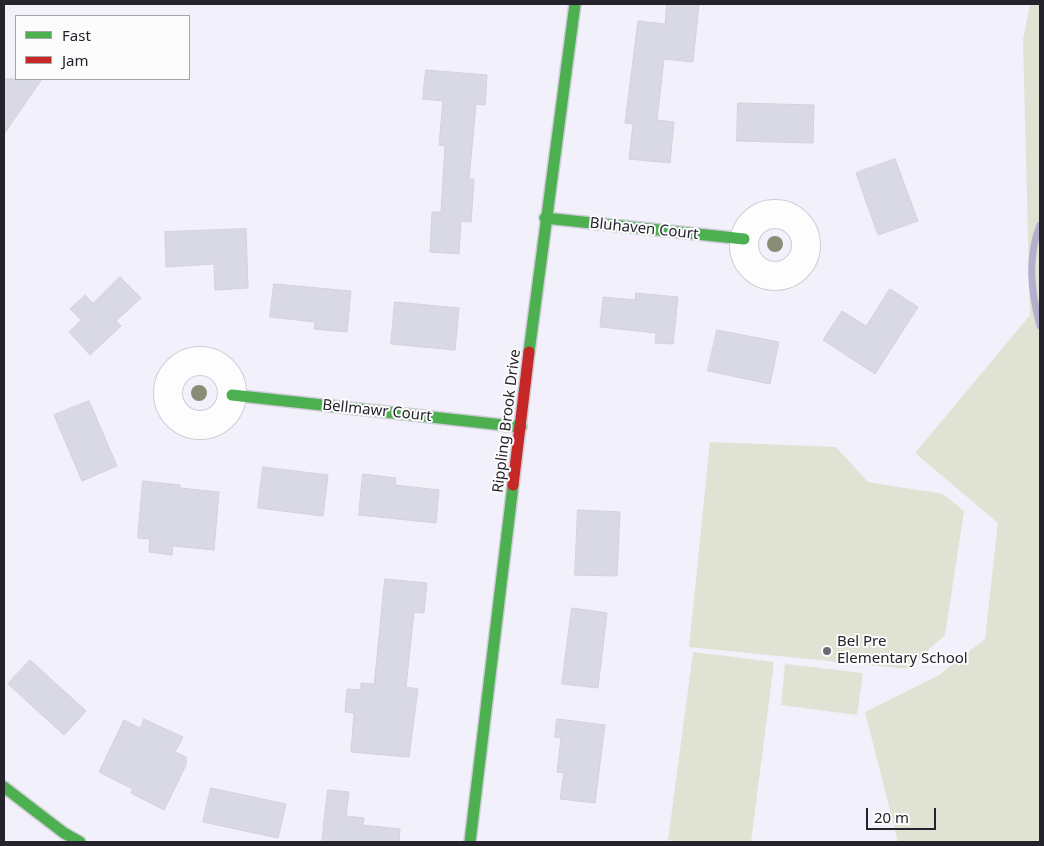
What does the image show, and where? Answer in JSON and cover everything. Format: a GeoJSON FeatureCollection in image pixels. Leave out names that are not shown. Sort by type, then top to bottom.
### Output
{"type":"FeatureCollection","features":[{"type":"Feature","properties":{"kind":"street","name":"Rippling Brook Drive"},"geometry":{"type":"LineString","coordinates":[[470,842],[545,218],[576,4]]}},
{"type":"Feature","properties":{"kind":"street","name":"Bluhaven Court"},"geometry":{"type":"LineString","coordinates":[[545,218],[744,240]]}},
{"type":"Feature","properties":{"kind":"street","name":"Bellmawr Court"},"geometry":{"type":"LineString","coordinates":[[232,396],[521,427]]}},
{"type":"Feature","properties":{"kind":"street"},"geometry":{"type":"LineString","coordinates":[[4,787],[64,833],[80,842]]}},
{"type":"Feature","properties":{"kind":"shaded area"},"geometry":{"type":"Polygon","coordinates":[[[1030,4],[1040,4],[1040,842],[898,842],[865,712],[939,675],[985,639],[998,523],[915,453],[1030,315],[1023,40],[1030,4]]]}},
{"type":"Feature","properties":{"kind":"shaded area"},"geometry":{"type":"Polygon","coordinates":[[[710,442],[836,447],[868,482],[943,494],[964,511],[945,635],[907,669],[689,647],[710,442]]]}},
{"type":"Feature","properties":{"kind":"shaded area"},"geometry":{"type":"Polygon","coordinates":[[[693,652],[774,662],[751,842],[686,842],[668,840],[693,652]]]}},
{"type":"Feature","properties":{"kind":"shaded area"},"geometry":{"type":"Polygon","coordinates":[[[785,664],[863,673],[857,715],[781,705],[785,664]]]}},
{"type":"Feature","properties":{"kind":"building"},"geometry":{"type":"Polygon","coordinates":[[[667,4],[699,4],[693,62],[664,59],[657,120],[674,122],[670,163],[629,159],[633,124],[625,123],[638,21],[665,24],[667,4]]]}},
{"type":"Feature","properties":{"kind":"building"},"geometry":{"type":"Polygon","coordinates":[[[426,70],[487,75],[485,105],[476,104],[469,179],[474,179],[471,222],[461,221],[459,254],[430,252],[432,212],[441,212],[445,146],[439,145],[443,101],[423,99],[426,70]]]}},
{"type":"Feature","properties":{"kind":"building"},"geometry":{"type":"Polygon","coordinates":[[[4,79],[41,80],[4,134],[4,79]]]}},
{"type":"Feature","properties":{"kind":"building"},"geometry":{"type":"Polygon","coordinates":[[[738,103],[814,105],[813,143],[737,141],[738,103]]]}},
{"type":"Feature","properties":{"kind":"building"},"geometry":{"type":"Polygon","coordinates":[[[895,159],[918,221],[878,235],[856,173],[895,159]]]}},
{"type":"Feature","properties":{"kind":"building"},"geometry":{"type":"Polygon","coordinates":[[[246,229],[248,288],[215,290],[214,264],[166,267],[165,232],[246,229]]]}},
{"type":"Feature","properties":{"kind":"building"},"geometry":{"type":"Polygon","coordinates":[[[120,277],[141,298],[116,321],[121,326],[90,355],[69,332],[81,320],[70,309],[85,295],[93,303],[120,277]]]}},
{"type":"Feature","properties":{"kind":"building"},"geometry":{"type":"Polygon","coordinates":[[[274,284],[351,291],[347,332],[314,329],[315,322],[270,317],[274,284]]]}},
{"type":"Feature","properties":{"kind":"building"},"geometry":{"type":"Polygon","coordinates":[[[890,289],[918,307],[875,374],[823,340],[842,311],[866,326],[890,289]]]}},
{"type":"Feature","properties":{"kind":"building"},"geometry":{"type":"Polygon","coordinates":[[[636,293],[678,297],[673,344],[655,343],[656,333],[600,327],[603,297],[635,300],[636,293]]]}},
{"type":"Feature","properties":{"kind":"building"},"geometry":{"type":"Polygon","coordinates":[[[395,302],[459,308],[455,350],[391,344],[395,302]]]}},
{"type":"Feature","properties":{"kind":"building"},"geometry":{"type":"Polygon","coordinates":[[[717,330],[779,342],[770,384],[708,371],[717,330]]]}},
{"type":"Feature","properties":{"kind":"building"},"geometry":{"type":"Polygon","coordinates":[[[89,401],[117,466],[82,481],[54,415],[89,401]]]}},
{"type":"Feature","properties":{"kind":"building"},"geometry":{"type":"Polygon","coordinates":[[[263,467],[328,475],[323,516],[258,508],[263,467]]]}},
{"type":"Feature","properties":{"kind":"building"},"geometry":{"type":"Polygon","coordinates":[[[363,474],[396,478],[395,485],[439,490],[436,523],[359,515],[363,474]]]}},
{"type":"Feature","properties":{"kind":"building"},"geometry":{"type":"Polygon","coordinates":[[[143,481],[180,485],[180,488],[219,492],[214,550],[173,546],[172,555],[149,552],[150,539],[138,538],[143,481]]]}},
{"type":"Feature","properties":{"kind":"building"},"geometry":{"type":"Polygon","coordinates":[[[578,510],[620,512],[617,576],[575,575],[578,510]]]}},
{"type":"Feature","properties":{"kind":"building"},"geometry":{"type":"Polygon","coordinates":[[[385,579],[427,583],[424,613],[414,612],[406,687],[418,689],[409,757],[351,752],[354,713],[345,712],[347,689],[361,690],[361,683],[374,684],[385,579]]]}},
{"type":"Feature","properties":{"kind":"building"},"geometry":{"type":"Polygon","coordinates":[[[572,608],[607,613],[598,688],[562,684],[572,608]]]}},
{"type":"Feature","properties":{"kind":"building"},"geometry":{"type":"Polygon","coordinates":[[[30,660],[86,711],[64,735],[8,684],[30,660]]]}},
{"type":"Feature","properties":{"kind":"building"},"geometry":{"type":"Polygon","coordinates":[[[144,719],[183,737],[175,752],[186,757],[186,765],[164,810],[131,793],[133,789],[99,772],[124,720],[140,728],[144,719]]]}},
{"type":"Feature","properties":{"kind":"building"},"geometry":{"type":"Polygon","coordinates":[[[557,719],[605,725],[595,803],[560,799],[564,773],[557,772],[561,738],[555,737],[557,719]]]}},
{"type":"Feature","properties":{"kind":"building"},"geometry":{"type":"Polygon","coordinates":[[[211,788],[286,804],[278,838],[203,822],[211,788]]]}},
{"type":"Feature","properties":{"kind":"building"},"geometry":{"type":"Polygon","coordinates":[[[328,790],[349,792],[346,816],[364,818],[363,825],[400,829],[399,842],[322,842],[328,790]]]}},
{"type":"Feature","properties":{"kind":"waterway"},"geometry":{"type":"LineString","coordinates":[[1040,225],[1033,250],[1032,262],[1034,301],[1040,326]]}},
{"type":"Feature","properties":{"kind":"traffic: fast"},"geometry":{"type":"LineString","coordinates":[[529,352],[575,4]]}},
{"type":"Feature","properties":{"kind":"traffic: fast"},"geometry":{"type":"LineString","coordinates":[[545,218],[744,239]]}},
{"type":"Feature","properties":{"kind":"traffic: fast"},"geometry":{"type":"LineString","coordinates":[[232,395],[521,427]]}},
{"type":"Feature","properties":{"kind":"traffic: fast"},"geometry":{"type":"LineString","coordinates":[[470,842],[513,485]]}},
{"type":"Feature","properties":{"kind":"traffic: fast"},"geometry":{"type":"LineString","coordinates":[[4,787],[64,833],[80,842]]}},
{"type":"Feature","properties":{"kind":"traffic: jam"},"geometry":{"type":"LineString","coordinates":[[513,485],[529,352]]}},
{"type":"Feature","properties":{"kind":"place","name":"Bel Pre Elementary School"},"geometry":{"type":"Point","coordinates":[827,651]}}]}
